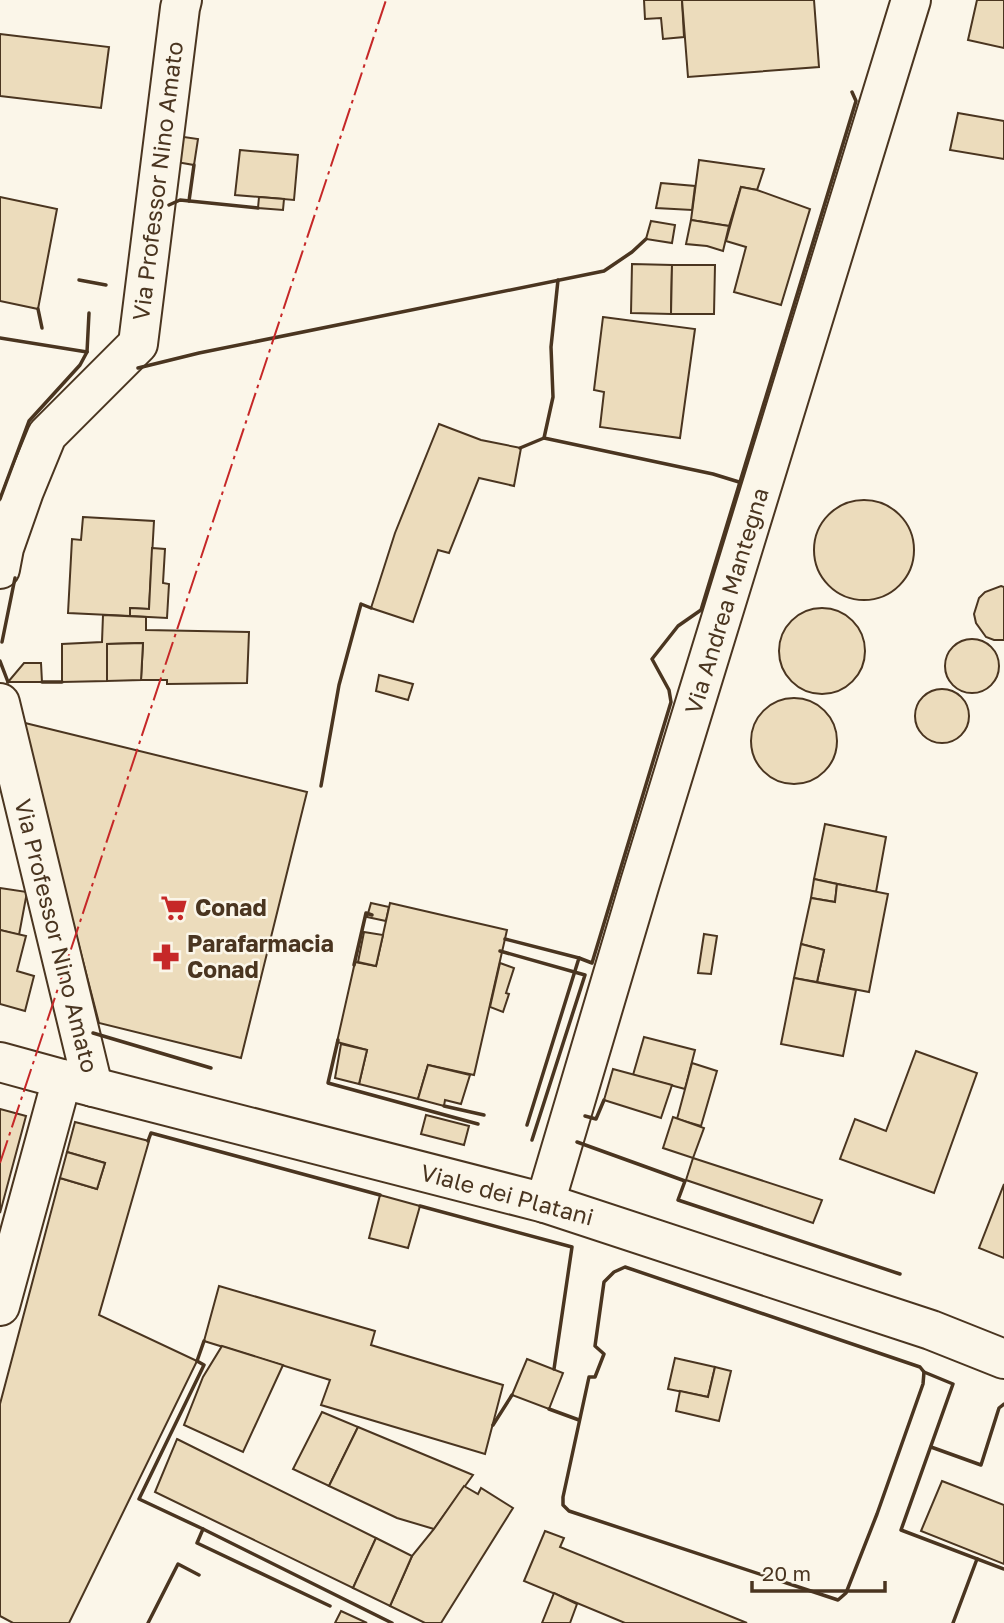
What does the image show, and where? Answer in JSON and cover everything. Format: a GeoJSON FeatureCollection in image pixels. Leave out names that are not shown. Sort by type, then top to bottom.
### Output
{"type":"FeatureCollection","features":[{"type":"Feature","properties":{"kind":"street","name":"Via Professor Nino Amato"},"geometry":{"type":"LineString","coordinates":[[0,569],[4,548],[47,435],[138,344],[182,0]]}},
{"type":"Feature","properties":{"kind":"street","name":"Via Andrea Mantegna"},"geometry":{"type":"LineString","coordinates":[[545,1203],[911,0]]}},
{"type":"Feature","properties":{"kind":"street","name":"Via Professor Nino Amato"},"geometry":{"type":"LineString","coordinates":[[0,703],[78,1083]]}},
{"type":"Feature","properties":{"kind":"street","name":"Viale dei Platani"},"geometry":{"type":"LineString","coordinates":[[0,1062],[545,1203],[931,1329],[1004,1359]]}},
{"type":"Feature","properties":{"kind":"street"},"geometry":{"type":"LineString","coordinates":[[0,1306],[78,1083]]}},
{"type":"Feature","properties":{"kind":"building"},"geometry":{"type":"Polygon","coordinates":[[[644,0],[682,0],[684,37],[663,39],[661,18],[645,19],[644,0]]]}},
{"type":"Feature","properties":{"kind":"building"},"geometry":{"type":"Polygon","coordinates":[[[682,0],[814,0],[819,67],[688,77],[682,0]]]}},
{"type":"Feature","properties":{"kind":"building"},"geometry":{"type":"Polygon","coordinates":[[[977,0],[1004,0],[1004,48],[968,40],[977,0]]]}},
{"type":"Feature","properties":{"kind":"building"},"geometry":{"type":"Polygon","coordinates":[[[0,34],[109,47],[101,108],[0,96],[0,34]]]}},
{"type":"Feature","properties":{"kind":"building"},"geometry":{"type":"Polygon","coordinates":[[[958,113],[1004,121],[1004,159],[950,150],[958,113]]]}},
{"type":"Feature","properties":{"kind":"building"},"geometry":{"type":"Polygon","coordinates":[[[170,135],[198,139],[194,165],[165,160],[170,135]]]}},
{"type":"Feature","properties":{"kind":"building"},"geometry":{"type":"Polygon","coordinates":[[[240,150],[298,155],[294,200],[235,195],[240,150]]]}},
{"type":"Feature","properties":{"kind":"building"},"geometry":{"type":"Polygon","coordinates":[[[699,160],[764,169],[757,190],[741,187],[729,226],[691,220],[699,160]]]}},
{"type":"Feature","properties":{"kind":"building"},"geometry":{"type":"Polygon","coordinates":[[[661,183],[695,186],[692,210],[656,208],[661,183]]]}},
{"type":"Feature","properties":{"kind":"building"},"geometry":{"type":"Polygon","coordinates":[[[741,187],[810,209],[781,305],[734,292],[746,247],[726,241],[741,187]]]}},
{"type":"Feature","properties":{"kind":"building"},"geometry":{"type":"Polygon","coordinates":[[[0,197],[57,209],[38,309],[0,301],[0,197]]]}},
{"type":"Feature","properties":{"kind":"building"},"geometry":{"type":"Polygon","coordinates":[[[259,197],[284,199],[283,210],[258,208],[259,197]]]}},
{"type":"Feature","properties":{"kind":"building"},"geometry":{"type":"Polygon","coordinates":[[[691,220],[729,226],[723,251],[686,244],[691,220]]]}},
{"type":"Feature","properties":{"kind":"building"},"geometry":{"type":"Polygon","coordinates":[[[651,221],[675,225],[672,243],[646,239],[651,221]]]}},
{"type":"Feature","properties":{"kind":"building"},"geometry":{"type":"Polygon","coordinates":[[[632,264],[672,265],[671,314],[631,313],[632,264]]]}},
{"type":"Feature","properties":{"kind":"building"},"geometry":{"type":"Polygon","coordinates":[[[672,265],[715,265],[714,314],[671,314],[672,265]]]}},
{"type":"Feature","properties":{"kind":"building"},"geometry":{"type":"Polygon","coordinates":[[[603,317],[695,329],[680,438],[600,427],[604,392],[594,390],[603,317]]]}},
{"type":"Feature","properties":{"kind":"building"},"geometry":{"type":"Polygon","coordinates":[[[439,424],[481,440],[521,448],[514,486],[479,478],[449,553],[438,550],[413,622],[371,608],[395,533],[439,424]]]}},
{"type":"Feature","properties":{"kind":"building"},"geometry":{"type":"Polygon","coordinates":[[[864,500],[883,504],[899,515],[910,531],[914,550],[910,569],[899,585],[883,596],[864,600],[845,596],[829,585],[818,569],[814,550],[818,531],[829,515],[845,504],[864,500]]]}},
{"type":"Feature","properties":{"kind":"building"},"geometry":{"type":"Polygon","coordinates":[[[83,517],[154,521],[149,609],[130,608],[130,616],[68,613],[72,539],[81,540],[83,517]]]}},
{"type":"Feature","properties":{"kind":"building"},"geometry":{"type":"Polygon","coordinates":[[[152,548],[165,549],[163,583],[169,584],[167,618],[130,616],[130,608],[149,609],[152,548]]]}},
{"type":"Feature","properties":{"kind":"building"},"geometry":{"type":"Polygon","coordinates":[[[1004,587],[1004,640],[994,640],[986,637],[976,623],[974,614],[979,598],[985,592],[1004,587]]]}},
{"type":"Feature","properties":{"kind":"building"},"geometry":{"type":"Polygon","coordinates":[[[822,608],[838,612],[852,621],[861,635],[865,651],[861,667],[852,681],[838,690],[822,694],[806,690],[792,681],[783,667],[779,651],[783,635],[792,621],[806,612],[822,608]]]}},
{"type":"Feature","properties":{"kind":"building"},"geometry":{"type":"Polygon","coordinates":[[[103,615],[146,617],[146,630],[249,632],[247,683],[167,684],[167,680],[141,680],[143,643],[107,644],[107,681],[62,682],[62,644],[102,642],[103,615]]]}},
{"type":"Feature","properties":{"kind":"building"},"geometry":{"type":"Polygon","coordinates":[[[972,639],[991,647],[999,666],[991,685],[972,693],[953,685],[945,666],[953,647],[972,639]]]}},
{"type":"Feature","properties":{"kind":"building"},"geometry":{"type":"Polygon","coordinates":[[[143,643],[141,680],[107,681],[107,644],[143,643]]]}},
{"type":"Feature","properties":{"kind":"building"},"geometry":{"type":"Polygon","coordinates":[[[24,663],[41,663],[42,682],[8,682],[24,663]]]}},
{"type":"Feature","properties":{"kind":"building"},"geometry":{"type":"Polygon","coordinates":[[[379,675],[413,684],[408,700],[376,691],[379,675]]]}},
{"type":"Feature","properties":{"kind":"building"},"geometry":{"type":"Polygon","coordinates":[[[942,689],[961,697],[969,716],[961,735],[942,743],[923,735],[915,716],[923,697],[942,689]]]}},
{"type":"Feature","properties":{"kind":"building"},"geometry":{"type":"Polygon","coordinates":[[[794,698],[810,702],[824,711],[833,725],[837,741],[833,757],[824,771],[810,780],[794,784],[778,780],[764,771],[755,757],[751,741],[755,725],[764,711],[778,702],[794,698]]]}},
{"type":"Feature","properties":{"kind":"building","name":"Conad"},"geometry":{"type":"Polygon","coordinates":[[[21,722],[307,792],[241,1058],[99,1023],[21,722]]]}},
{"type":"Feature","properties":{"kind":"building"},"geometry":{"type":"Polygon","coordinates":[[[825,824],[886,837],[876,892],[814,879],[825,824]]]}},
{"type":"Feature","properties":{"kind":"building"},"geometry":{"type":"Polygon","coordinates":[[[814,879],[837,884],[835,902],[811,898],[814,879]]]}},
{"type":"Feature","properties":{"kind":"building"},"geometry":{"type":"Polygon","coordinates":[[[837,884],[888,894],[869,992],[817,982],[824,950],[801,944],[811,898],[835,902],[837,884]]]}},
{"type":"Feature","properties":{"kind":"building"},"geometry":{"type":"Polygon","coordinates":[[[0,888],[27,892],[19,935],[0,930],[0,888]]]}},
{"type":"Feature","properties":{"kind":"building"},"geometry":{"type":"Polygon","coordinates":[[[371,903],[389,907],[386,921],[367,917],[371,903]]]}},
{"type":"Feature","properties":{"kind":"building"},"geometry":{"type":"Polygon","coordinates":[[[390,903],[507,930],[474,1075],[428,1065],[418,1099],[359,1084],[367,1050],[337,1042],[355,962],[376,966],[390,903]]]}},
{"type":"Feature","properties":{"kind":"building"},"geometry":{"type":"Polygon","coordinates":[[[0,930],[26,936],[17,971],[34,976],[25,1011],[0,1004],[0,930]]]}},
{"type":"Feature","properties":{"kind":"building"},"geometry":{"type":"Polygon","coordinates":[[[364,932],[383,935],[376,966],[358,962],[364,932]]]}},
{"type":"Feature","properties":{"kind":"building"},"geometry":{"type":"Polygon","coordinates":[[[704,934],[717,936],[711,974],[698,973],[704,934]]]}},
{"type":"Feature","properties":{"kind":"building"},"geometry":{"type":"Polygon","coordinates":[[[801,944],[824,950],[817,982],[794,978],[801,944]]]}},
{"type":"Feature","properties":{"kind":"building"},"geometry":{"type":"Polygon","coordinates":[[[500,963],[514,968],[503,1012],[490,1007],[500,963]]]}},
{"type":"Feature","properties":{"kind":"building"},"geometry":{"type":"Polygon","coordinates":[[[794,978],[856,990],[843,1056],[781,1044],[794,978]]]}},
{"type":"Feature","properties":{"kind":"building"},"geometry":{"type":"Polygon","coordinates":[[[644,1037],[695,1050],[685,1089],[633,1075],[644,1037]]]}},
{"type":"Feature","properties":{"kind":"building"},"geometry":{"type":"Polygon","coordinates":[[[341,1044],[367,1050],[359,1084],[335,1078],[341,1044]]]}},
{"type":"Feature","properties":{"kind":"building"},"geometry":{"type":"Polygon","coordinates":[[[916,1051],[977,1073],[934,1193],[840,1159],[855,1119],[886,1131],[916,1051]]]}},
{"type":"Feature","properties":{"kind":"building"},"geometry":{"type":"Polygon","coordinates":[[[692,1063],[717,1071],[701,1126],[677,1119],[692,1063]]]}},
{"type":"Feature","properties":{"kind":"building"},"geometry":{"type":"Polygon","coordinates":[[[428,1065],[470,1075],[461,1104],[445,1100],[444,1106],[418,1099],[428,1065]]]}},
{"type":"Feature","properties":{"kind":"building"},"geometry":{"type":"Polygon","coordinates":[[[613,1069],[672,1085],[661,1118],[604,1100],[613,1069]]]}},
{"type":"Feature","properties":{"kind":"building"},"geometry":{"type":"Polygon","coordinates":[[[0,1109],[26,1116],[0,1213],[0,1109]]]}},
{"type":"Feature","properties":{"kind":"building"},"geometry":{"type":"Polygon","coordinates":[[[426,1115],[469,1126],[464,1145],[421,1134],[426,1115]]]}},
{"type":"Feature","properties":{"kind":"building"},"geometry":{"type":"Polygon","coordinates":[[[673,1117],[704,1128],[693,1158],[663,1148],[673,1117]]]}},
{"type":"Feature","properties":{"kind":"building"},"geometry":{"type":"Polygon","coordinates":[[[75,1122],[149,1141],[99,1315],[197,1361],[69,1623],[13,1623],[0,1616],[0,1404],[60,1178],[97,1189],[105,1163],[67,1152],[75,1122]]]}},
{"type":"Feature","properties":{"kind":"building"},"geometry":{"type":"Polygon","coordinates":[[[67,1152],[105,1163],[97,1189],[60,1178],[67,1152]]]}},
{"type":"Feature","properties":{"kind":"building"},"geometry":{"type":"Polygon","coordinates":[[[693,1158],[822,1200],[813,1223],[686,1180],[693,1158]]]}},
{"type":"Feature","properties":{"kind":"building"},"geometry":{"type":"Polygon","coordinates":[[[1004,1184],[1004,1258],[979,1248],[1004,1184]]]}},
{"type":"Feature","properties":{"kind":"building"},"geometry":{"type":"Polygon","coordinates":[[[380,1195],[420,1206],[408,1248],[369,1238],[380,1195]]]}},
{"type":"Feature","properties":{"kind":"building"},"geometry":{"type":"Polygon","coordinates":[[[219,1286],[375,1331],[371,1345],[503,1385],[485,1454],[321,1405],[330,1380],[204,1341],[219,1286]]]}},
{"type":"Feature","properties":{"kind":"building"},"geometry":{"type":"Polygon","coordinates":[[[222,1346],[283,1365],[243,1452],[184,1425],[203,1377],[222,1346]]]}},
{"type":"Feature","properties":{"kind":"building"},"geometry":{"type":"Polygon","coordinates":[[[675,1358],[715,1367],[708,1397],[668,1389],[675,1358]]]}},
{"type":"Feature","properties":{"kind":"building"},"geometry":{"type":"Polygon","coordinates":[[[527,1359],[563,1373],[549,1409],[512,1395],[527,1359]]]}},
{"type":"Feature","properties":{"kind":"building"},"geometry":{"type":"Polygon","coordinates":[[[715,1367],[731,1371],[719,1421],[676,1411],[680,1391],[708,1397],[715,1367]]]}},
{"type":"Feature","properties":{"kind":"building"},"geometry":{"type":"Polygon","coordinates":[[[322,1412],[358,1427],[329,1486],[293,1469],[322,1412]]]}},
{"type":"Feature","properties":{"kind":"building"},"geometry":{"type":"Polygon","coordinates":[[[358,1427],[473,1475],[434,1529],[397,1518],[329,1486],[358,1427]]]}},
{"type":"Feature","properties":{"kind":"building"},"geometry":{"type":"Polygon","coordinates":[[[177,1439],[376,1538],[353,1588],[155,1492],[177,1439]]]}},
{"type":"Feature","properties":{"kind":"building"},"geometry":{"type":"Polygon","coordinates":[[[942,1481],[1004,1505],[1004,1564],[921,1531],[942,1481]]]}},
{"type":"Feature","properties":{"kind":"building"},"geometry":{"type":"Polygon","coordinates":[[[464,1486],[478,1494],[481,1488],[513,1508],[441,1623],[425,1623],[390,1606],[412,1556],[464,1486]]]}},
{"type":"Feature","properties":{"kind":"building"},"geometry":{"type":"Polygon","coordinates":[[[545,1531],[564,1538],[560,1547],[747,1623],[625,1623],[524,1581],[545,1531]]]}},
{"type":"Feature","properties":{"kind":"building"},"geometry":{"type":"Polygon","coordinates":[[[376,1538],[412,1556],[390,1606],[353,1588],[376,1538]]]}},
{"type":"Feature","properties":{"kind":"building"},"geometry":{"type":"Polygon","coordinates":[[[554,1593],[577,1604],[570,1623],[542,1623],[554,1593]]]}},
{"type":"Feature","properties":{"kind":"building"},"geometry":{"type":"Polygon","coordinates":[[[341,1611],[367,1623],[335,1623],[341,1611]]]}},
{"type":"Feature","properties":{"kind":"wall"},"geometry":{"type":"LineString","coordinates":[[579,958],[592,963],[671,702],[669,690],[652,659],[678,626],[701,610],[856,101],[852,92]]}},
{"type":"Feature","properties":{"kind":"wall"},"geometry":{"type":"LineString","coordinates":[[189,201],[194,165]]}},
{"type":"Feature","properties":{"kind":"wall"},"geometry":{"type":"LineString","coordinates":[[169,205],[180,200],[258,208]]}},
{"type":"Feature","properties":{"kind":"wall"},"geometry":{"type":"LineString","coordinates":[[138,368],[199,353],[604,271],[646,239]]}},
{"type":"Feature","properties":{"kind":"wall"},"geometry":{"type":"LineString","coordinates":[[79,280],[106,285]]}},
{"type":"Feature","properties":{"kind":"wall"},"geometry":{"type":"LineString","coordinates":[[558,280],[551,347],[553,397],[544,438],[739,482]]}},
{"type":"Feature","properties":{"kind":"wall"},"geometry":{"type":"LineString","coordinates":[[38,309],[42,328]]}},
{"type":"Feature","properties":{"kind":"wall"},"geometry":{"type":"LineString","coordinates":[[0,338],[87,352],[89,313]]}},
{"type":"Feature","properties":{"kind":"wall"},"geometry":{"type":"LineString","coordinates":[[0,499],[29,421],[80,365],[87,352]]}},
{"type":"Feature","properties":{"kind":"wall"},"geometry":{"type":"LineString","coordinates":[[520,448],[544,438]]}},
{"type":"Feature","properties":{"kind":"wall"},"geometry":{"type":"LineString","coordinates":[[2,642],[15,578]]}},
{"type":"Feature","properties":{"kind":"wall"},"geometry":{"type":"LineString","coordinates":[[321,786],[339,685],[361,604],[371,608]]}},
{"type":"Feature","properties":{"kind":"wall"},"geometry":{"type":"LineString","coordinates":[[0,661],[8,682]]}},
{"type":"Feature","properties":{"kind":"wall"},"geometry":{"type":"LineString","coordinates":[[42,682],[62,682]]}},
{"type":"Feature","properties":{"kind":"wall"},"geometry":{"type":"LineString","coordinates":[[354,965],[366,913],[372,915]]}},
{"type":"Feature","properties":{"kind":"wall"},"geometry":{"type":"LineString","coordinates":[[505,939],[579,958],[527,1125]]}},
{"type":"Feature","properties":{"kind":"wall"},"geometry":{"type":"LineString","coordinates":[[500,951],[585,975],[532,1140]]}},
{"type":"Feature","properties":{"kind":"wall"},"geometry":{"type":"LineString","coordinates":[[93,1033],[211,1068]]}},
{"type":"Feature","properties":{"kind":"wall"},"geometry":{"type":"LineString","coordinates":[[338,1040],[328,1083],[478,1124]]}},
{"type":"Feature","properties":{"kind":"wall"},"geometry":{"type":"LineString","coordinates":[[585,1116],[596,1119],[604,1100]]}},
{"type":"Feature","properties":{"kind":"wall"},"geometry":{"type":"LineString","coordinates":[[444,1106],[484,1115]]}},
{"type":"Feature","properties":{"kind":"wall"},"geometry":{"type":"LineString","coordinates":[[148,1141],[151,1133],[380,1195]]}},
{"type":"Feature","properties":{"kind":"wall"},"geometry":{"type":"LineString","coordinates":[[577,1142],[685,1181],[678,1200],[900,1274]]}},
{"type":"Feature","properties":{"kind":"wall"},"geometry":{"type":"LineString","coordinates":[[420,1206],[572,1247],[554,1369]]}},
{"type":"Feature","properties":{"kind":"wall"},"geometry":{"type":"LineString","coordinates":[[625,1267],[920,1367],[924,1372],[923,1384],[877,1514],[846,1593],[838,1600],[569,1511],[563,1505],[589,1377],[595,1377],[604,1354],[595,1346],[604,1282],[614,1272],[625,1267]]}},
{"type":"Feature","properties":{"kind":"wall"},"geometry":{"type":"LineString","coordinates":[[204,1341],[197,1361],[204,1365],[139,1499],[203,1529],[197,1543],[330,1606]]}},
{"type":"Feature","properties":{"kind":"wall"},"geometry":{"type":"LineString","coordinates":[[924,1372],[953,1384],[901,1530],[1004,1569]]}},
{"type":"Feature","properties":{"kind":"wall"},"geometry":{"type":"LineString","coordinates":[[493,1425],[512,1395]]}},
{"type":"Feature","properties":{"kind":"wall"},"geometry":{"type":"LineString","coordinates":[[931,1447],[981,1465],[999,1408],[1004,1404]]}},
{"type":"Feature","properties":{"kind":"wall"},"geometry":{"type":"LineString","coordinates":[[549,1409],[579,1420]]}},
{"type":"Feature","properties":{"kind":"wall"},"geometry":{"type":"LineString","coordinates":[[203,1529],[392,1623]]}},
{"type":"Feature","properties":{"kind":"wall"},"geometry":{"type":"LineString","coordinates":[[953,1623],[977,1559]]}},
{"type":"Feature","properties":{"kind":"wall"},"geometry":{"type":"LineString","coordinates":[[148,1623],[178,1564],[199,1575]]}},
{"type":"Feature","properties":{"kind":"power"},"geometry":{"type":"LineString","coordinates":[[0,1163],[386,0]]}},
{"type":"Feature","properties":{"kind":"place","name":"Conad"},"geometry":{"type":"Point","coordinates":[174,908]}},
{"type":"Feature","properties":{"kind":"place","name":"Parafarmacia Conad"},"geometry":{"type":"Point","coordinates":[166,957]}}]}
